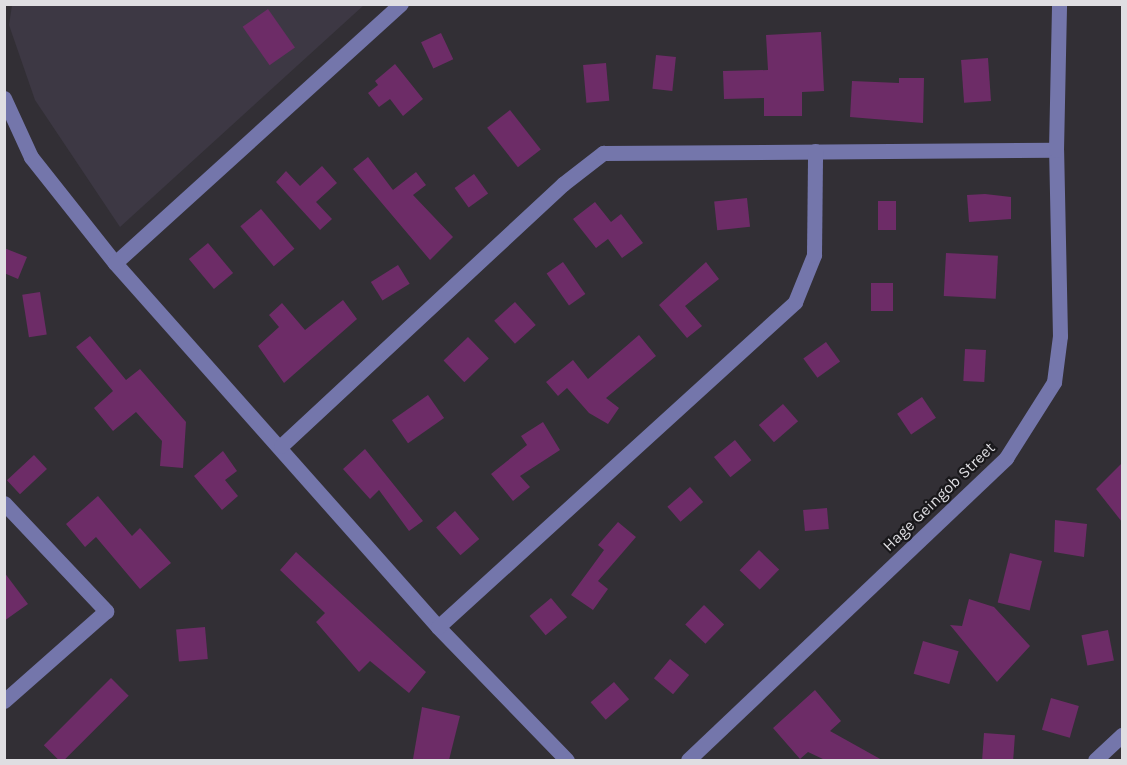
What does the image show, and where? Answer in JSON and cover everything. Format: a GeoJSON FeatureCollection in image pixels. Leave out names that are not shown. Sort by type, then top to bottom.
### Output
{"type":"FeatureCollection","features":[{"type":"Feature","properties":{"kind":"street"},"geometry":{"type":"LineString","coordinates":[[115,263],[401,4]]}},
{"type":"Feature","properties":{"kind":"street","name":"Hage Geingob Street"},"geometry":{"type":"LineString","coordinates":[[688,760],[1006,458],[1036,416],[1054,382],[1059,354],[1056,150],[1059,4]]}},
{"type":"Feature","properties":{"kind":"street"},"geometry":{"type":"LineString","coordinates":[[4,98],[31,157],[115,263],[281,446],[438,627],[567,760]]}},
{"type":"Feature","properties":{"kind":"street"},"geometry":{"type":"LineString","coordinates":[[281,446],[563,184],[603,153],[1056,150]]}},
{"type":"Feature","properties":{"kind":"street"},"geometry":{"type":"LineString","coordinates":[[438,627],[795,302],[814,255],[815,152]]}},
{"type":"Feature","properties":{"kind":"street"},"geometry":{"type":"LineString","coordinates":[[4,503],[106,612],[4,701]]}},
{"type":"Feature","properties":{"kind":"street"},"geometry":{"type":"LineString","coordinates":[[1095,760],[1122,735]]}},
{"type":"Feature","properties":{"kind":"shaded area"},"geometry":{"type":"Polygon","coordinates":[[[12,5],[364,5],[120,227],[35,100],[9,25],[12,5]]]}},
{"type":"Feature","properties":{"kind":"building"},"geometry":{"type":"Polygon","coordinates":[[[268,9],[295,48],[270,65],[243,27],[268,9]]]}},
{"type":"Feature","properties":{"kind":"building"},"geometry":{"type":"Polygon","coordinates":[[[821,32],[824,91],[802,92],[802,116],[764,116],[764,98],[724,99],[723,71],[768,70],[766,35],[821,32]]]}},
{"type":"Feature","properties":{"kind":"building"},"geometry":{"type":"Polygon","coordinates":[[[441,33],[453,59],[433,69],[421,42],[441,33]]]}},
{"type":"Feature","properties":{"kind":"building"},"geometry":{"type":"Polygon","coordinates":[[[656,55],[676,57],[672,91],[652,89],[656,55]]]}},
{"type":"Feature","properties":{"kind":"building"},"geometry":{"type":"Polygon","coordinates":[[[988,58],[991,101],[964,103],[961,60],[988,58]]]}},
{"type":"Feature","properties":{"kind":"building"},"geometry":{"type":"Polygon","coordinates":[[[606,63],[609,101],[586,103],[583,65],[606,63]]]}},
{"type":"Feature","properties":{"kind":"building"},"geometry":{"type":"Polygon","coordinates":[[[395,64],[423,99],[403,116],[390,99],[379,107],[368,93],[378,85],[375,81],[395,64]]]}},
{"type":"Feature","properties":{"kind":"building"},"geometry":{"type":"Polygon","coordinates":[[[899,78],[924,78],[923,123],[850,117],[852,81],[899,83],[899,78]]]}},
{"type":"Feature","properties":{"kind":"building"},"geometry":{"type":"Polygon","coordinates":[[[510,110],[541,149],[518,167],[487,128],[510,110]]]}},
{"type":"Feature","properties":{"kind":"building"},"geometry":{"type":"Polygon","coordinates":[[[368,157],[393,190],[416,172],[426,185],[413,195],[453,237],[430,260],[353,169],[368,157]]]}},
{"type":"Feature","properties":{"kind":"building"},"geometry":{"type":"Polygon","coordinates":[[[322,166],[337,183],[316,202],[332,219],[320,230],[276,182],[286,171],[300,186],[322,166]]]}},
{"type":"Feature","properties":{"kind":"building"},"geometry":{"type":"Polygon","coordinates":[[[474,174],[488,193],[469,208],[455,188],[474,174]]]}},
{"type":"Feature","properties":{"kind":"building"},"geometry":{"type":"Polygon","coordinates":[[[985,194],[1011,197],[1011,219],[969,222],[967,195],[985,194]]]}},
{"type":"Feature","properties":{"kind":"building"},"geometry":{"type":"Polygon","coordinates":[[[747,198],[750,227],[717,230],[714,201],[747,198]]]}},
{"type":"Feature","properties":{"kind":"building"},"geometry":{"type":"Polygon","coordinates":[[[878,201],[896,201],[896,230],[878,230],[878,201]]]}},
{"type":"Feature","properties":{"kind":"building"},"geometry":{"type":"Polygon","coordinates":[[[595,202],[611,222],[621,214],[643,243],[622,258],[608,239],[596,248],[573,219],[595,202]]]}},
{"type":"Feature","properties":{"kind":"building"},"geometry":{"type":"Polygon","coordinates":[[[261,209],[294,249],[274,266],[240,226],[261,209]]]}},
{"type":"Feature","properties":{"kind":"building"},"geometry":{"type":"Polygon","coordinates":[[[208,243],[233,273],[214,289],[189,259],[208,243]]]}},
{"type":"Feature","properties":{"kind":"building"},"geometry":{"type":"Polygon","coordinates":[[[4,248],[27,257],[18,279],[4,273],[4,248]]]}},
{"type":"Feature","properties":{"kind":"building"},"geometry":{"type":"Polygon","coordinates":[[[946,253],[998,256],[996,299],[944,296],[946,253]]]}},
{"type":"Feature","properties":{"kind":"building"},"geometry":{"type":"Polygon","coordinates":[[[563,262],[585,294],[569,305],[547,273],[563,262]]]}},
{"type":"Feature","properties":{"kind":"building"},"geometry":{"type":"Polygon","coordinates":[[[706,262],[719,279],[685,306],[702,326],[687,338],[659,305],[706,262]]]}},
{"type":"Feature","properties":{"kind":"building"},"geometry":{"type":"Polygon","coordinates":[[[398,265],[410,284],[383,301],[371,282],[398,265]]]}},
{"type":"Feature","properties":{"kind":"building"},"geometry":{"type":"Polygon","coordinates":[[[871,283],[893,283],[893,311],[871,311],[871,283]]]}},
{"type":"Feature","properties":{"kind":"building"},"geometry":{"type":"Polygon","coordinates":[[[40,292],[47,334],[29,337],[22,295],[40,292]]]}},
{"type":"Feature","properties":{"kind":"building"},"geometry":{"type":"Polygon","coordinates":[[[343,300],[357,319],[284,383],[258,346],[279,327],[269,315],[282,303],[305,330],[343,300]]]}},
{"type":"Feature","properties":{"kind":"building"},"geometry":{"type":"Polygon","coordinates":[[[515,302],[536,325],[515,344],[494,321],[515,302]]]}},
{"type":"Feature","properties":{"kind":"building"},"geometry":{"type":"Polygon","coordinates":[[[639,335],[656,356],[606,398],[619,408],[608,424],[589,413],[567,388],[558,396],[546,382],[573,360],[588,379],[639,335]]]}},
{"type":"Feature","properties":{"kind":"building"},"geometry":{"type":"Polygon","coordinates":[[[90,336],[126,380],[140,369],[186,422],[183,468],[160,466],[162,441],[136,412],[113,431],[94,408],[113,391],[76,347],[90,336]]]}},
{"type":"Feature","properties":{"kind":"building"},"geometry":{"type":"Polygon","coordinates":[[[468,337],[489,359],[464,382],[444,361],[468,337]]]}},
{"type":"Feature","properties":{"kind":"building"},"geometry":{"type":"Polygon","coordinates":[[[826,342],[840,361],[817,378],[803,358],[826,342]]]}},
{"type":"Feature","properties":{"kind":"building"},"geometry":{"type":"Polygon","coordinates":[[[965,349],[986,350],[984,382],[963,381],[965,349]]]}},
{"type":"Feature","properties":{"kind":"building"},"geometry":{"type":"Polygon","coordinates":[[[428,395],[444,418],[408,443],[392,420],[428,395]]]}},
{"type":"Feature","properties":{"kind":"building"},"geometry":{"type":"Polygon","coordinates":[[[922,397],[936,418],[911,435],[897,414],[922,397]]]}},
{"type":"Feature","properties":{"kind":"building"},"geometry":{"type":"Polygon","coordinates":[[[783,404],[798,421],[774,442],[759,425],[783,404]]]}},
{"type":"Feature","properties":{"kind":"building"},"geometry":{"type":"Polygon","coordinates":[[[543,422],[560,450],[520,476],[530,487],[513,501],[491,474],[527,445],[521,436],[543,422]]]}},
{"type":"Feature","properties":{"kind":"building"},"geometry":{"type":"Polygon","coordinates":[[[735,440],[751,460],[730,477],[714,457],[735,440]]]}},
{"type":"Feature","properties":{"kind":"building"},"geometry":{"type":"Polygon","coordinates":[[[365,449],[423,521],[409,531],[379,490],[370,499],[343,469],[365,449]]]}},
{"type":"Feature","properties":{"kind":"building"},"geometry":{"type":"Polygon","coordinates":[[[223,451],[237,471],[225,480],[238,496],[222,510],[194,476],[223,451]]]}},
{"type":"Feature","properties":{"kind":"building"},"geometry":{"type":"Polygon","coordinates":[[[34,455],[47,469],[20,494],[7,480],[34,455]]]}},
{"type":"Feature","properties":{"kind":"building"},"geometry":{"type":"Polygon","coordinates":[[[1122,463],[1122,522],[1096,489],[1122,463]]]}},
{"type":"Feature","properties":{"kind":"building"},"geometry":{"type":"Polygon","coordinates":[[[690,487],[703,502],[680,522],[667,507],[690,487]]]}},
{"type":"Feature","properties":{"kind":"building"},"geometry":{"type":"Polygon","coordinates":[[[98,496],[132,536],[140,528],[171,563],[140,589],[96,537],[85,547],[66,524],[98,496]]]}},
{"type":"Feature","properties":{"kind":"building"},"geometry":{"type":"Polygon","coordinates":[[[827,508],[829,529],[805,531],[803,510],[827,508]]]}},
{"type":"Feature","properties":{"kind":"building"},"geometry":{"type":"Polygon","coordinates":[[[455,511],[479,539],[460,555],[436,527],[455,511]]]}},
{"type":"Feature","properties":{"kind":"building"},"geometry":{"type":"Polygon","coordinates":[[[1055,520],[1087,524],[1084,557],[1054,552],[1055,520]]]}},
{"type":"Feature","properties":{"kind":"building"},"geometry":{"type":"Polygon","coordinates":[[[618,522],[636,537],[598,581],[608,589],[593,610],[571,595],[604,550],[598,545],[618,522]]]}},
{"type":"Feature","properties":{"kind":"building"},"geometry":{"type":"Polygon","coordinates":[[[759,550],[779,569],[760,590],[740,570],[759,550]]]}},
{"type":"Feature","properties":{"kind":"building"},"geometry":{"type":"Polygon","coordinates":[[[296,552],[426,672],[409,693],[370,661],[359,672],[316,622],[325,613],[280,570],[296,552]]]}},
{"type":"Feature","properties":{"kind":"building"},"geometry":{"type":"Polygon","coordinates":[[[1010,553],[1042,561],[1030,610],[998,602],[1010,553]]]}},
{"type":"Feature","properties":{"kind":"building"},"geometry":{"type":"Polygon","coordinates":[[[4,572],[28,604],[4,621],[4,572]]]}},
{"type":"Feature","properties":{"kind":"building"},"geometry":{"type":"Polygon","coordinates":[[[551,598],[567,617],[546,635],[530,616],[551,598]]]}},
{"type":"Feature","properties":{"kind":"building"},"geometry":{"type":"Polygon","coordinates":[[[969,599],[994,607],[1030,646],[997,682],[950,625],[962,626],[969,599]]]}},
{"type":"Feature","properties":{"kind":"building"},"geometry":{"type":"Polygon","coordinates":[[[704,605],[724,624],[705,644],[685,624],[704,605]]]}},
{"type":"Feature","properties":{"kind":"building"},"geometry":{"type":"Polygon","coordinates":[[[205,627],[208,659],[179,661],[176,630],[205,627]]]}},
{"type":"Feature","properties":{"kind":"building"},"geometry":{"type":"Polygon","coordinates":[[[1108,630],[1114,660],[1087,666],[1081,635],[1108,630]]]}},
{"type":"Feature","properties":{"kind":"building"},"geometry":{"type":"Polygon","coordinates":[[[923,641],[959,651],[949,684],[914,674],[923,641]]]}},
{"type":"Feature","properties":{"kind":"building"},"geometry":{"type":"Polygon","coordinates":[[[670,659],[689,675],[673,694],[654,678],[670,659]]]}},
{"type":"Feature","properties":{"kind":"building"},"geometry":{"type":"Polygon","coordinates":[[[111,678],[129,696],[64,760],[59,760],[44,745],[111,678]]]}},
{"type":"Feature","properties":{"kind":"building"},"geometry":{"type":"Polygon","coordinates":[[[614,682],[629,699],[606,720],[591,702],[614,682]]]}},
{"type":"Feature","properties":{"kind":"building"},"geometry":{"type":"Polygon","coordinates":[[[815,690],[841,721],[830,731],[882,760],[825,760],[808,752],[800,759],[773,728],[815,690]]]}},
{"type":"Feature","properties":{"kind":"building"},"geometry":{"type":"Polygon","coordinates":[[[1051,698],[1079,706],[1070,738],[1042,730],[1051,698]]]}},
{"type":"Feature","properties":{"kind":"building"},"geometry":{"type":"Polygon","coordinates":[[[422,707],[460,716],[449,760],[413,759],[422,707]]]}},
{"type":"Feature","properties":{"kind":"building"},"geometry":{"type":"Polygon","coordinates":[[[984,733],[1015,735],[1013,760],[982,760],[984,733]]]}}]}
